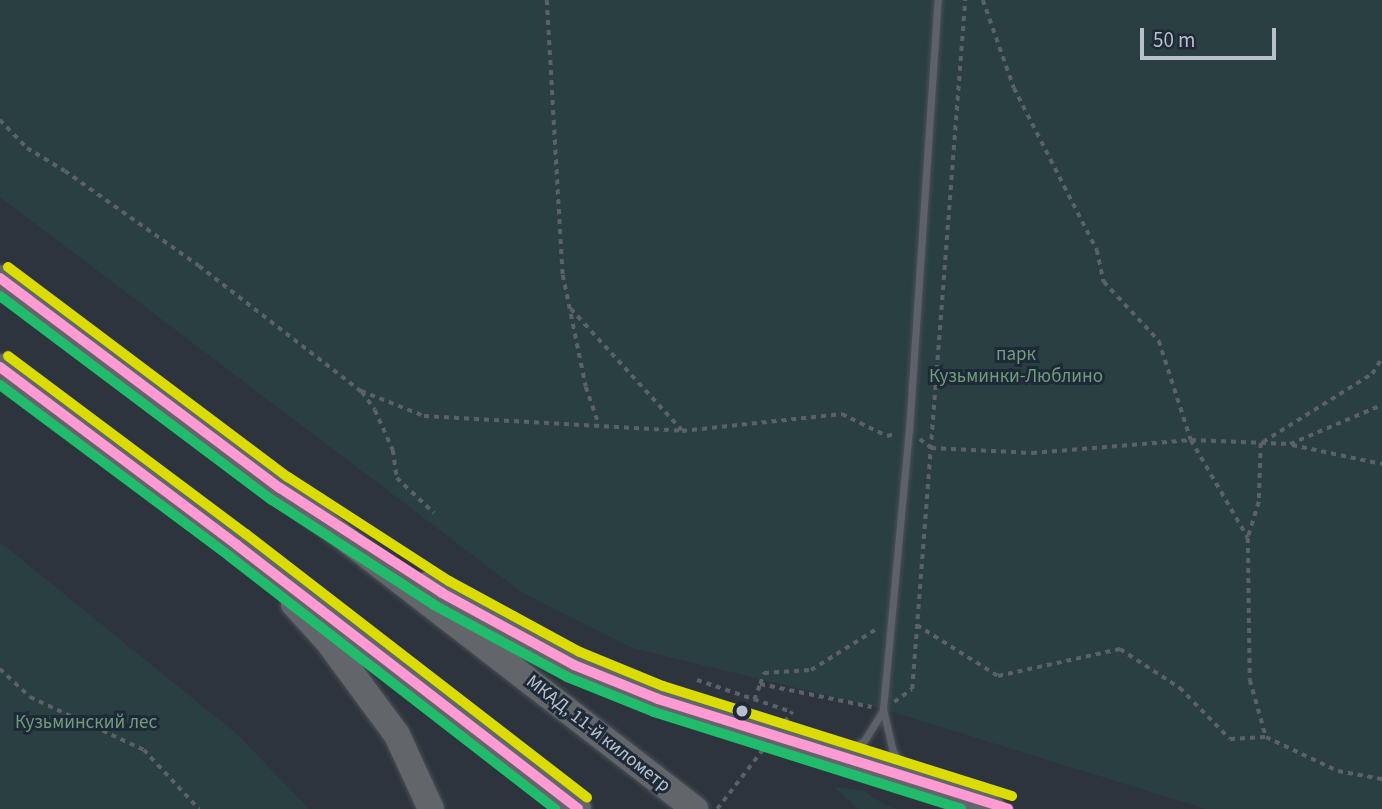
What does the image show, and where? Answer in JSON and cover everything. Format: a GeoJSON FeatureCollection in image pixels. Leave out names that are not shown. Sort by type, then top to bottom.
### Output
{"type":"FeatureCollection","features":[{"type":"Feature","properties":{"kind":"highway","name":"МКАД, 11-й километр"},"geometry":{"type":"LineString","coordinates":[[0,278],[280,488],[695,809]]}},
{"type":"Feature","properties":{"kind":"highway"},"geometry":{"type":"LineString","coordinates":[[0,367],[237,545],[578,809]]}},
{"type":"Feature","properties":{"kind":"highway"},"geometry":{"type":"LineString","coordinates":[[280,488],[442,593],[574,665],[658,699],[923,783],[993,809]]}},
{"type":"Feature","properties":{"kind":"highway"},"geometry":{"type":"LineString","coordinates":[[237,545],[327,640],[351,672],[397,736],[431,809]]}},
{"type":"Feature","properties":{"kind":"lane"},"geometry":{"type":"LineString","coordinates":[[923,783],[902,766],[893,752],[883,709],[909,431],[938,0]]}},
{"type":"Feature","properties":{"kind":"lane"},"geometry":{"type":"LineString","coordinates":[[830,754],[850,750],[864,741],[883,709]]}},
{"type":"Feature","properties":{"kind":"path"},"geometry":{"type":"LineString","coordinates":[[547,0],[563,275],[586,387],[599,425]]}},
{"type":"Feature","properties":{"kind":"path"},"geometry":{"type":"LineString","coordinates":[[760,684],[883,709],[912,689],[965,0]]}},
{"type":"Feature","properties":{"kind":"path"},"geometry":{"type":"LineString","coordinates":[[984,0],[1014,89],[1097,250],[1104,282],[1159,341],[1191,440],[1248,538]]}},
{"type":"Feature","properties":{"kind":"path"},"geometry":{"type":"LineString","coordinates":[[0,120],[27,148],[65,171],[199,265],[361,391],[376,410],[393,450],[397,478],[434,513]]}},
{"type":"Feature","properties":{"kind":"path"},"geometry":{"type":"LineString","coordinates":[[569,307],[682,431]]}},
{"type":"Feature","properties":{"kind":"path"},"geometry":{"type":"LineString","coordinates":[[1261,443],[1372,374],[1382,358]]}},
{"type":"Feature","properties":{"kind":"path"},"geometry":{"type":"LineString","coordinates":[[361,391],[424,416],[682,431],[842,414],[887,436],[909,431],[931,448],[1032,453],[1191,440],[1290,444],[1382,464]]}},
{"type":"Feature","properties":{"kind":"path"},"geometry":{"type":"LineString","coordinates":[[1290,444],[1382,405]]}},
{"type":"Feature","properties":{"kind":"path"},"geometry":{"type":"LineString","coordinates":[[1261,443],[1259,502],[1248,538],[1250,680],[1266,737]]}},
{"type":"Feature","properties":{"kind":"path"},"geometry":{"type":"LineString","coordinates":[[754,700],[764,673],[811,670],[891,620]]}},
{"type":"Feature","properties":{"kind":"path"},"geometry":{"type":"LineString","coordinates":[[917,625],[998,676],[1119,649],[1180,688],[1230,738],[1266,737],[1338,771],[1382,779]]}},
{"type":"Feature","properties":{"kind":"path"},"geometry":{"type":"LineString","coordinates":[[0,669],[30,697],[144,750],[199,809]]}},
{"type":"Feature","properties":{"kind":"path"},"geometry":{"type":"LineString","coordinates":[[697,680],[792,712],[718,809]]}},
{"type":"Feature","properties":{"kind":"green space","name":"парк Кузьминки-Люблино"},"geometry":{"type":"Polygon","coordinates":[[[0,0],[1382,0],[1382,809],[1206,809],[883,709],[632,648],[523,593],[0,197],[0,0]]]}},
{"type":"Feature","properties":{"kind":"green space","name":"Кузьминский лес"},"geometry":{"type":"Polygon","coordinates":[[[0,542],[238,735],[309,809],[0,809],[0,542]]]}},
{"type":"Feature","properties":{"kind":"green space"},"geometry":{"type":"Polygon","coordinates":[[[834,787],[863,790],[886,806],[899,809],[858,809],[834,787]]]}},
{"type":"Feature","properties":{"kind":"transit line"},"geometry":{"type":"LineString","coordinates":[[8,267],[288,477],[449,581],[580,652],[663,686],[1012,796]]}},
{"type":"Feature","properties":{"kind":"transit line"},"geometry":{"type":"LineString","coordinates":[[0,278],[280,488],[442,593],[574,665],[658,699],[1008,809]]}},
{"type":"Feature","properties":{"kind":"transit line"},"geometry":{"type":"LineString","coordinates":[[0,296],[272,500],[434,605],[567,677],[654,712],[961,809]]}},
{"type":"Feature","properties":{"kind":"transit line"},"geometry":{"type":"LineString","coordinates":[[8,356],[246,534],[587,798]]}},
{"type":"Feature","properties":{"kind":"transit line"},"geometry":{"type":"LineString","coordinates":[[0,367],[237,545],[578,809]]}},
{"type":"Feature","properties":{"kind":"transit line"},"geometry":{"type":"LineString","coordinates":[[0,385],[229,556],[555,809]]}}]}
